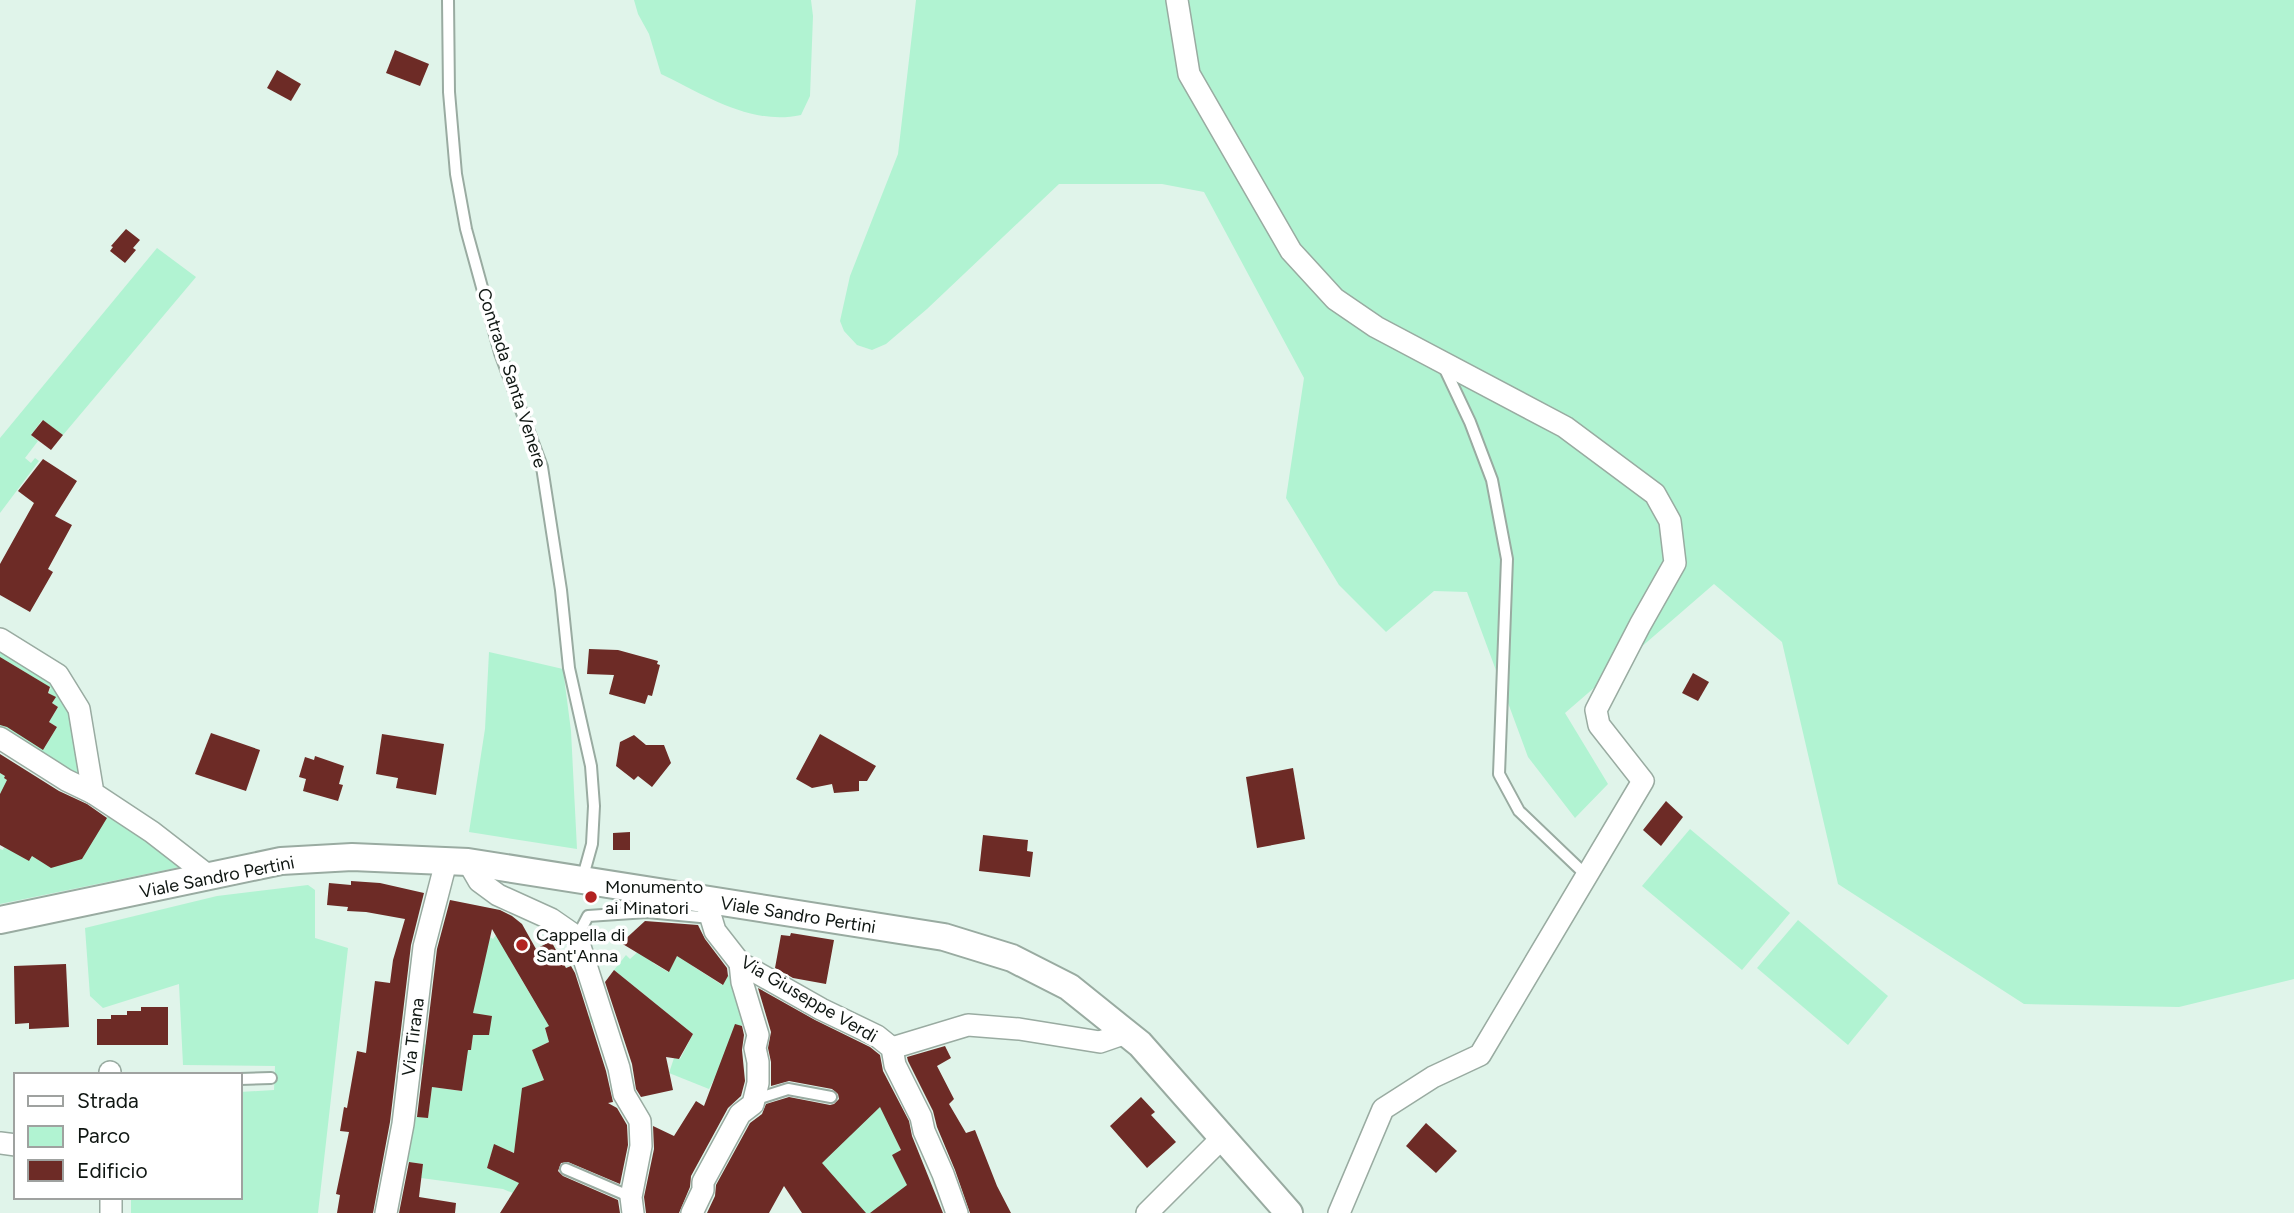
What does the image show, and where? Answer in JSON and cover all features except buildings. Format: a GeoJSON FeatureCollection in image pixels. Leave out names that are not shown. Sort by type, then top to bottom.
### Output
{"type":"FeatureCollection","features":[{"type":"Feature","properties":{"kind":"street"},"geometry":{"type":"LineString","coordinates":[[1177,0],[1189,74],[1291,251],[1335,299],[1376,327],[1565,427],[1655,494],[1670,521],[1675,563],[1596,710],[1599,725],[1643,780],[1480,1055],[1433,1077],[1383,1110],[1339,1213]]}},
{"type":"Feature","properties":{"kind":"street"},"geometry":{"type":"LineString","coordinates":[[0,639],[58,675],[79,709],[93,793]]}},
{"type":"Feature","properties":{"kind":"street"},"geometry":{"type":"LineString","coordinates":[[0,738],[66,780],[93,793],[152,832],[210,877]]}},
{"type":"Feature","properties":{"kind":"street","name":"Viale Sandro Pertini"},"geometry":{"type":"LineString","coordinates":[[0,920],[281,861],[352,857],[457,862],[582,880],[709,909],[944,937],[1012,958],[1069,987],[1140,1045],[1289,1213]]}},
{"type":"Feature","properties":{"kind":"street"},"geometry":{"type":"LineString","coordinates":[[457,862],[498,895],[551,919],[577,937],[619,1068],[624,1094],[640,1121],[641,1146],[632,1207]]}},
{"type":"Feature","properties":{"kind":"street","name":"Via Tirana"},"geometry":{"type":"LineString","coordinates":[[386,1213],[403,1124],[424,947],[457,862]]}},
{"type":"Feature","properties":{"kind":"street","name":"Via Giuseppe Verdi"},"geometry":{"type":"LineString","coordinates":[[709,909],[715,931],[740,963],[833,1015],[877,1036],[891,1048],[895,1065],[921,1117],[924,1131],[957,1213]]}},
{"type":"Feature","properties":{"kind":"street"},"geometry":{"type":"LineString","coordinates":[[692,1213],[703,1190],[703,1182],[740,1114],[754,1100],[758,1062],[755,1048],[758,1035],[742,982],[740,963]]}},
{"type":"Feature","properties":{"kind":"street"},"geometry":{"type":"LineString","coordinates":[[891,1048],[968,1025],[1019,1029],[1100,1042],[1126,1033]]}},
{"type":"Feature","properties":{"kind":"street"},"geometry":{"type":"LineString","coordinates":[[1147,1213],[1223,1137]]}},
{"type":"Feature","properties":{"kind":"lane","name":"Contrada Santa Venere"},"geometry":{"type":"LineString","coordinates":[[447,0],[449,92],[456,174],[466,229],[500,353],[542,467],[561,590],[569,668],[591,766],[594,806],[592,844],[582,880]]}},
{"type":"Feature","properties":{"kind":"lane"},"geometry":{"type":"LineString","coordinates":[[1442,362],[1470,422],[1492,480],[1507,559],[1499,774],[1519,811],[1586,876]]}},
{"type":"Feature","properties":{"kind":"lane"},"geometry":{"type":"LineString","coordinates":[[577,937],[588,916],[709,909]]}},
{"type":"Feature","properties":{"kind":"lane"},"geometry":{"type":"LineString","coordinates":[[242,1079],[271,1078]]}},
{"type":"Feature","properties":{"kind":"lane"},"geometry":{"type":"LineString","coordinates":[[754,1100],[788,1089],[831,1097]]}},
{"type":"Feature","properties":{"kind":"lane"},"geometry":{"type":"LineString","coordinates":[[566,1169],[632,1207]]}},
{"type":"Feature","properties":{"kind":"green space"},"geometry":{"type":"Polygon","coordinates":[[[634,0],[811,0],[813,16],[810,96],[801,115],[782,117],[746,112],[711,99],[661,74],[649,34],[634,0]]]}},
{"type":"Feature","properties":{"kind":"green space"},"geometry":{"type":"Polygon","coordinates":[[[916,0],[2294,0],[2294,979],[2179,1007],[2024,1004],[1838,884],[1782,642],[1714,584],[1565,713],[1608,784],[1575,818],[1528,757],[1467,592],[1434,591],[1386,632],[1339,585],[1286,498],[1304,378],[1204,192],[1162,184],[1059,184],[927,309],[886,344],[872,350],[857,345],[844,331],[840,321],[850,276],[898,154],[916,0]]]}},
{"type":"Feature","properties":{"kind":"green space"},"geometry":{"type":"Polygon","coordinates":[[[157,248],[196,277],[63,435],[42,420],[31,435],[38,441],[25,458],[31,463],[35,458],[39,461],[0,513],[0,438],[157,248]]]}},
{"type":"Feature","properties":{"kind":"green space"},"geometry":{"type":"Polygon","coordinates":[[[0,648],[45,676],[71,716],[89,795],[185,866],[0,904],[0,849],[3,850],[4,847],[30,860],[52,818],[52,812],[31,801],[28,806],[3,790],[0,794],[0,773],[29,793],[31,790],[47,800],[44,806],[62,816],[36,858],[51,867],[82,858],[108,815],[94,806],[96,802],[0,747],[0,720],[45,747],[57,727],[49,722],[58,707],[52,703],[55,697],[48,693],[51,688],[5,660],[0,668],[0,648]]]}},
{"type":"Feature","properties":{"kind":"green space"},"geometry":{"type":"Polygon","coordinates":[[[489,652],[563,669],[571,731],[577,849],[469,832],[485,729],[489,652]]]}},
{"type":"Feature","properties":{"kind":"green space"},"geometry":{"type":"Polygon","coordinates":[[[1690,829],[1790,913],[1742,970],[1642,886],[1690,829]]]}},
{"type":"Feature","properties":{"kind":"green space"},"geometry":{"type":"Polygon","coordinates":[[[308,885],[315,890],[315,938],[348,948],[318,1213],[131,1213],[131,1199],[242,1199],[242,1092],[274,1090],[275,1066],[183,1065],[179,984],[103,1008],[90,996],[85,928],[217,896],[308,885]]]}},
{"type":"Feature","properties":{"kind":"green space"},"geometry":{"type":"Polygon","coordinates":[[[1798,920],[1888,996],[1848,1045],[1757,968],[1798,920]]]}},
{"type":"Feature","properties":{"kind":"green space"},"geometry":{"type":"Polygon","coordinates":[[[498,932],[516,959],[512,963],[537,1006],[585,1020],[592,1014],[593,1022],[575,1030],[554,1025],[545,1029],[549,1042],[532,1050],[544,1080],[515,1153],[494,1145],[487,1168],[520,1183],[532,1201],[503,1189],[421,1178],[423,1164],[402,1161],[411,1116],[428,1118],[432,1087],[462,1091],[465,1070],[418,1064],[421,1044],[471,1050],[473,1035],[488,1035],[464,1012],[481,975],[485,956],[485,934],[493,939],[498,932]]]}},
{"type":"Feature","properties":{"kind":"green space"},"geometry":{"type":"Polygon","coordinates":[[[655,936],[653,963],[668,972],[678,953],[722,985],[732,970],[743,1023],[709,1089],[669,1073],[674,1058],[680,1059],[693,1034],[614,970],[626,955],[630,959],[655,936]]]}},
{"type":"Feature","properties":{"kind":"green space"},"geometry":{"type":"Polygon","coordinates":[[[869,1069],[901,1150],[893,1155],[908,1186],[881,1204],[887,1213],[846,1213],[849,1194],[823,1165],[809,1177],[869,1069]]]}},
{"type":"Feature","properties":{"kind":"place","name":"Monumento ai Minatori"},"geometry":{"type":"Point","coordinates":[591,897]}},
{"type":"Feature","properties":{"kind":"place","name":"Cappella di Sant'Anna"},"geometry":{"type":"Point","coordinates":[522,945]}}]}
